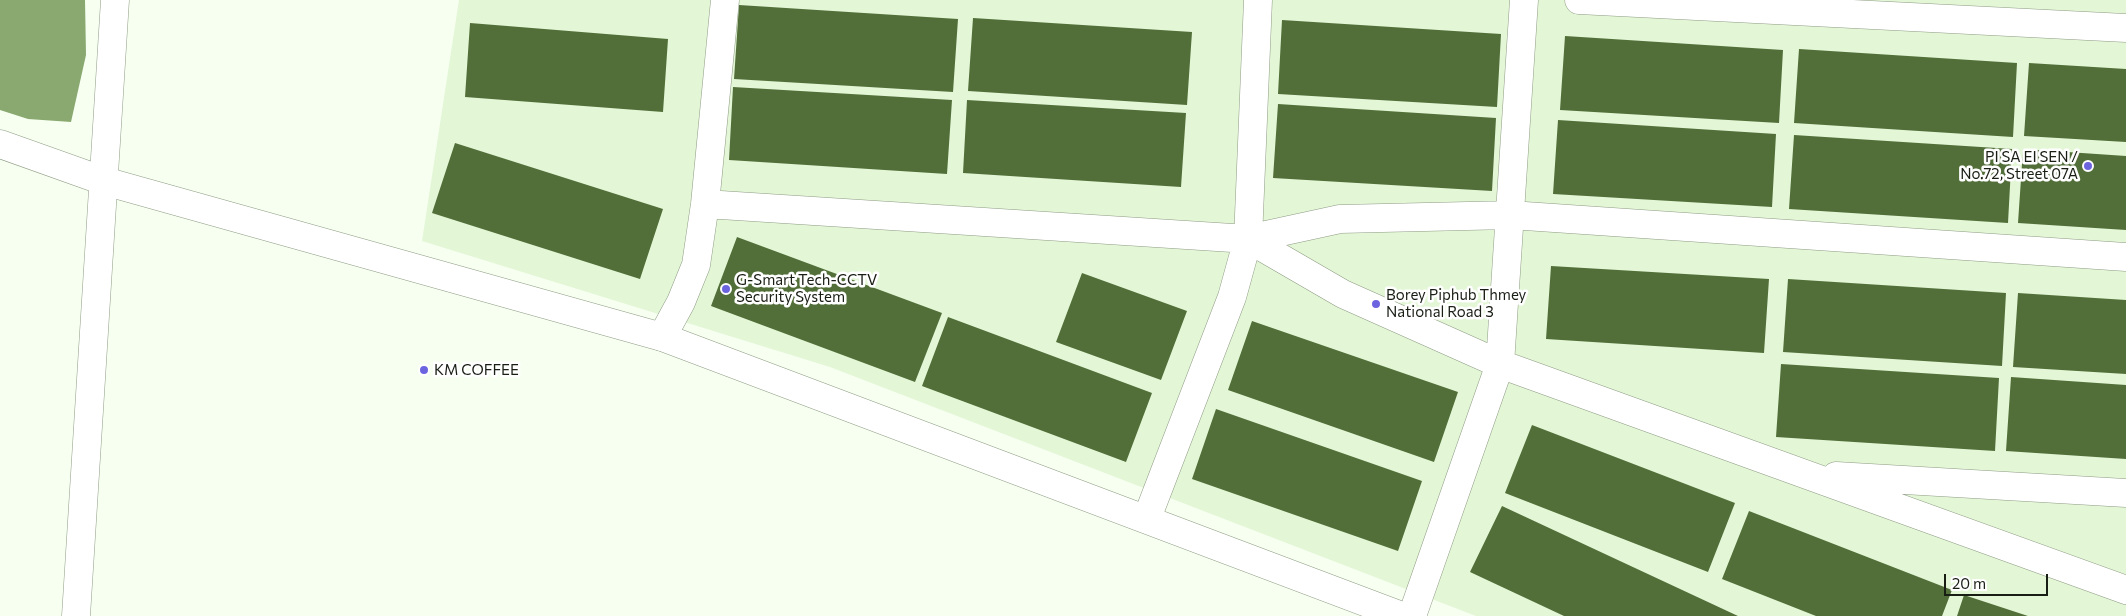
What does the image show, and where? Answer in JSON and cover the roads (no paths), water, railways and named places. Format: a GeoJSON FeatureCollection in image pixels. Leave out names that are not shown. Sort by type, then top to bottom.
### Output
{"type":"FeatureCollection","features":[{"type":"Feature","properties":{"kind":"street"},"geometry":{"type":"LineString","coordinates":[[76,616],[115,0]]}},
{"type":"Feature","properties":{"kind":"street"},"geometry":{"type":"LineString","coordinates":[[662,337],[681,302],[696,265],[705,204],[725,0]]}},
{"type":"Feature","properties":{"kind":"street"},"geometry":{"type":"LineString","coordinates":[[1147,518],[1232,297],[1248,239],[1258,0]]}},
{"type":"Feature","properties":{"kind":"street"},"geometry":{"type":"LineString","coordinates":[[1412,616],[1500,364],[1524,0]]}},
{"type":"Feature","properties":{"kind":"street"},"geometry":{"type":"LineString","coordinates":[[1579,0],[2126,28]]}},
{"type":"Feature","properties":{"kind":"street"},"geometry":{"type":"LineString","coordinates":[[0,144],[104,181],[662,337],[1147,518],[1402,616]]}},
{"type":"Feature","properties":{"kind":"street"},"geometry":{"type":"LineString","coordinates":[[705,204],[1248,239],[1340,218],[1510,215],[2126,257]]}},
{"type":"Feature","properties":{"kind":"street"},"geometry":{"type":"LineString","coordinates":[[1248,239],[1344,294],[1500,364],[2126,590]]}},
{"type":"Feature","properties":{"kind":"street"},"geometry":{"type":"LineString","coordinates":[[1805,474],[2126,494]]}},
{"type":"Feature","properties":{"kind":"place","name":"PI SA EI SEN / No.72, Street 07A"},"geometry":{"type":"Point","coordinates":[2088,166]}},
{"type":"Feature","properties":{"kind":"place","name":"G-Smart Tech-CCTV Security System"},"geometry":{"type":"Point","coordinates":[726,289]}},
{"type":"Feature","properties":{"kind":"place","name":"Borey Piphub Thmey National Road 3"},"geometry":{"type":"Point","coordinates":[1376,304]}},
{"type":"Feature","properties":{"kind":"place","name":"KM COFFEE"},"geometry":{"type":"Point","coordinates":[424,370]}}]}
